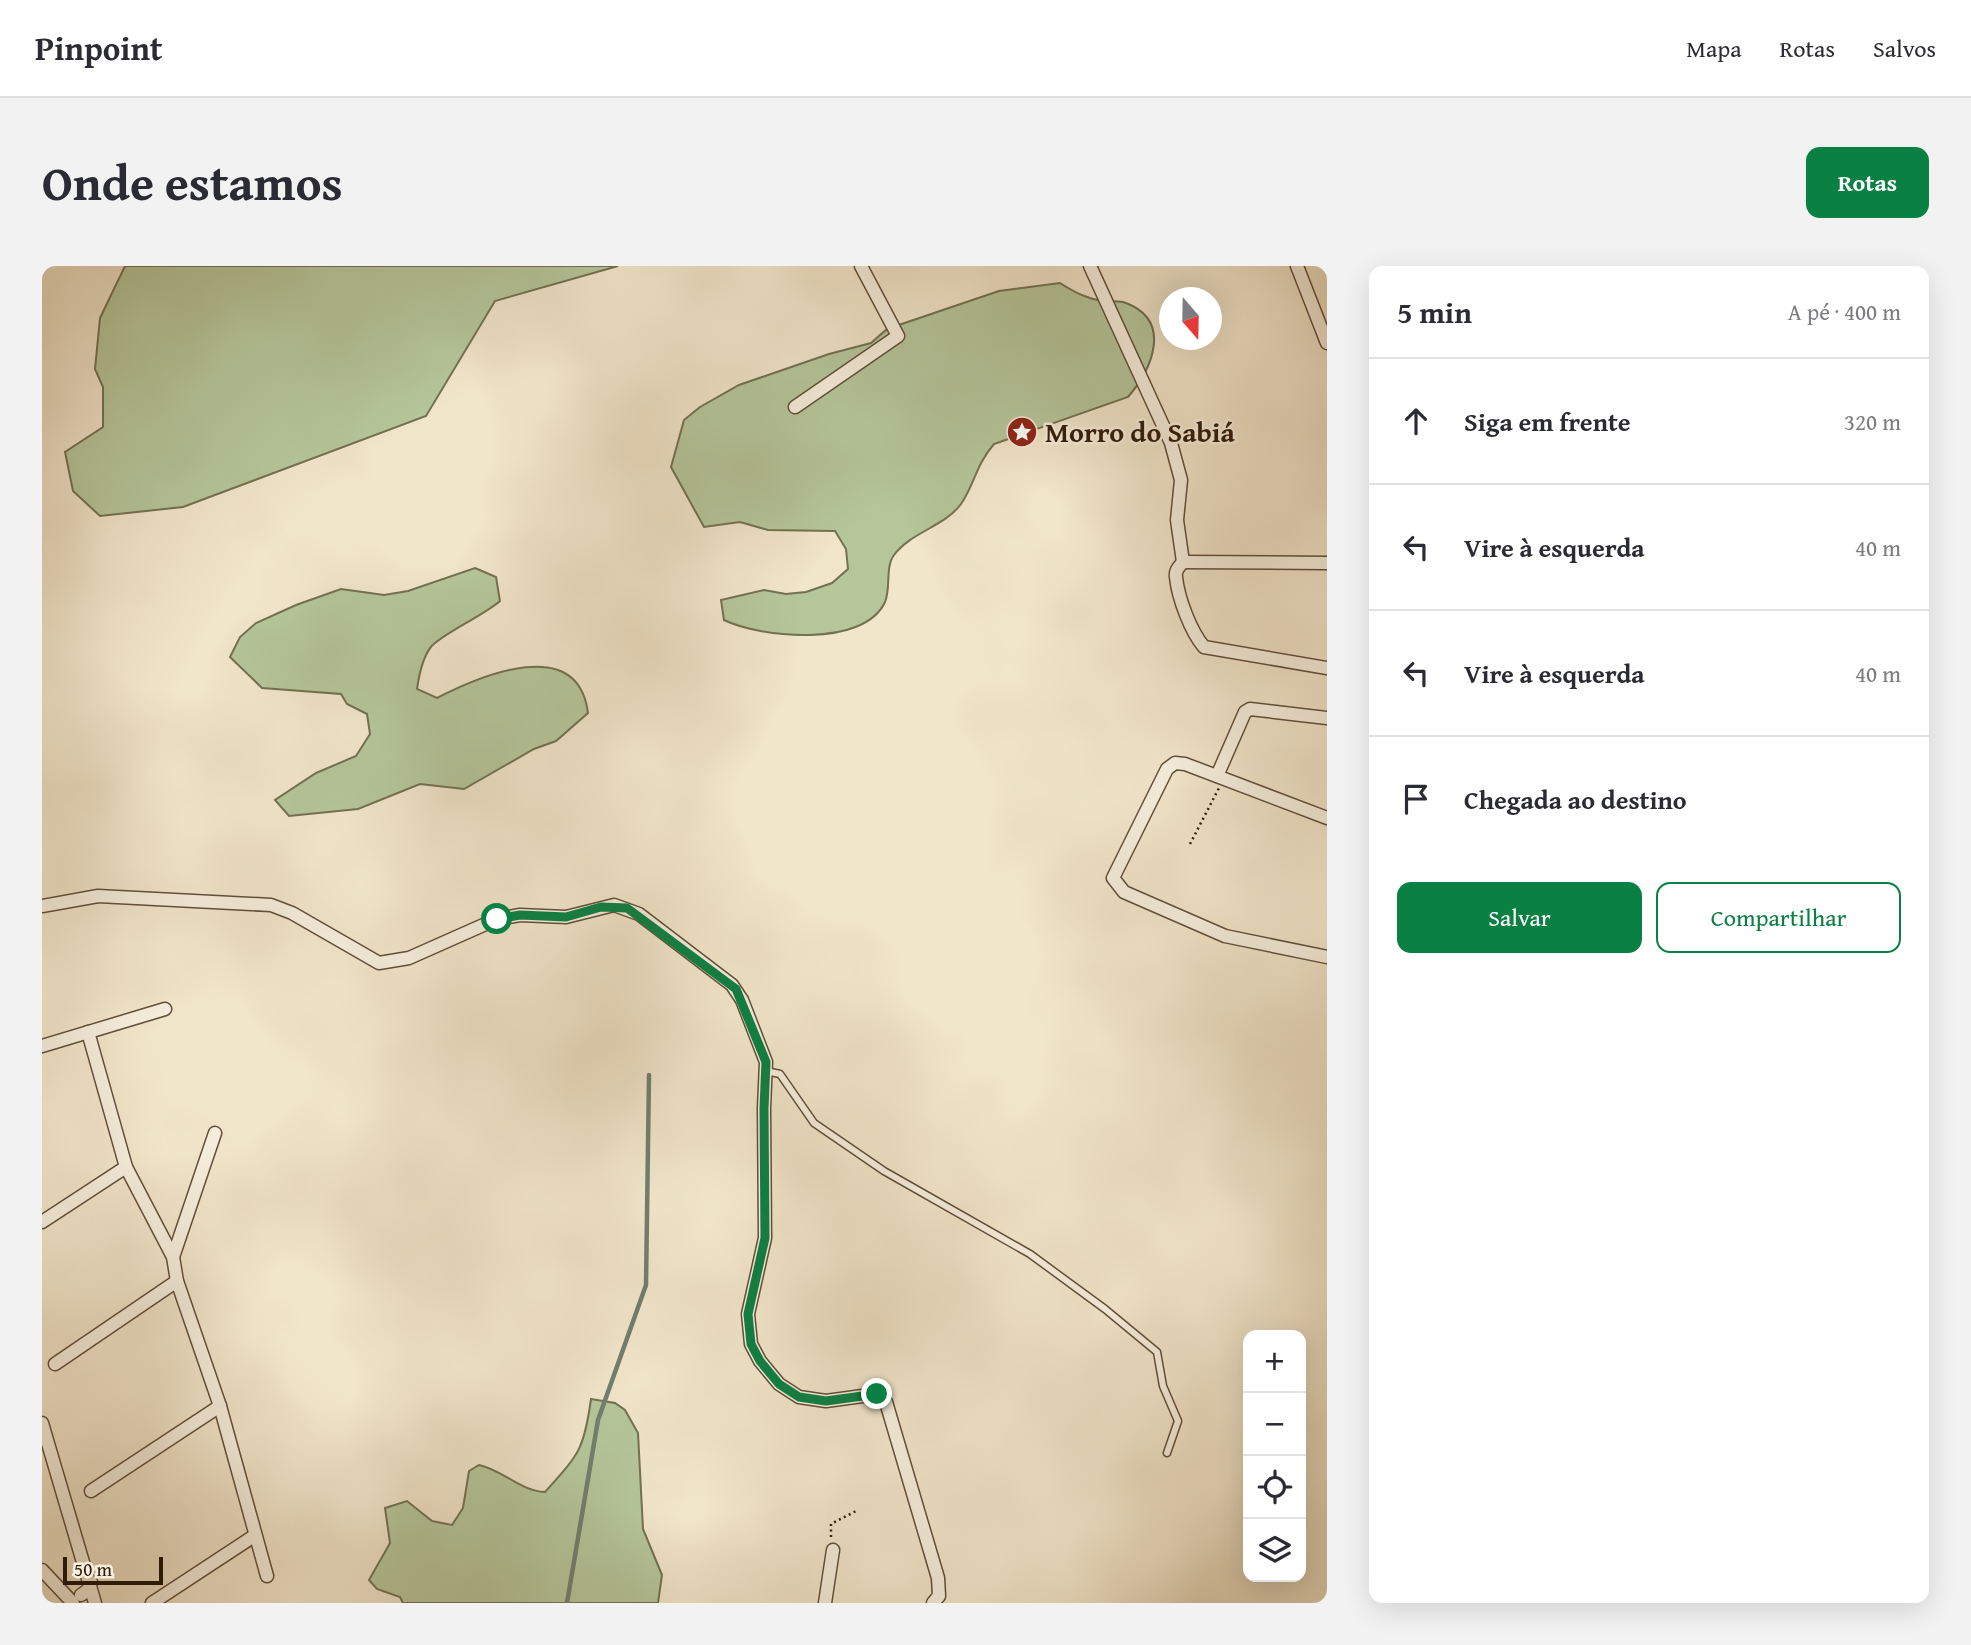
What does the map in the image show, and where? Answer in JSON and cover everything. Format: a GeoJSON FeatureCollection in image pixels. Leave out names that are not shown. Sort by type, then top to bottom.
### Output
{"type":"FeatureCollection","features":[{"type":"Feature","properties":{"kind":"street"},"geometry":{"type":"LineString","coordinates":[[795,407],[898,336],[860,266]]}},
{"type":"Feature","properties":{"kind":"street"},"geometry":{"type":"LineString","coordinates":[[1090,266],[1171,443],[1181,480],[1177,520],[1183,562]]}},
{"type":"Feature","properties":{"kind":"street"},"geometry":{"type":"LineString","coordinates":[[1297,266],[1327,343]]}},
{"type":"Feature","properties":{"kind":"street"},"geometry":{"type":"LineString","coordinates":[[1327,563],[1183,562],[1176,569],[1175,577],[1189,618],[1205,648],[1327,668]]}},
{"type":"Feature","properties":{"kind":"street"},"geometry":{"type":"LineString","coordinates":[[1221,778],[1245,712],[1250,709],[1327,719]]}},
{"type":"Feature","properties":{"kind":"street"},"geometry":{"type":"LineString","coordinates":[[1327,818],[1185,764],[1175,763],[1167,769],[1114,871],[1116,886],[1124,892],[1225,936],[1327,957]]}},
{"type":"Feature","properties":{"kind":"street"},"geometry":{"type":"LineString","coordinates":[[42,906],[98,896],[193,903],[261,903],[281,907],[379,963],[388,964],[409,958],[497,919],[520,915],[566,917],[601,907],[627,908],[736,989],[765,1053],[766,1070],[765,1238],[748,1314],[751,1344],[760,1361],[779,1384],[799,1397],[826,1401],[877,1394],[886,1402],[938,1578],[939,1596],[933,1603]]}},
{"type":"Feature","properties":{"kind":"street"},"geometry":{"type":"LineString","coordinates":[[42,1046],[165,1009]]}},
{"type":"Feature","properties":{"kind":"street"},"geometry":{"type":"LineString","coordinates":[[88,1032],[126,1167],[173,1257],[177,1281],[220,1406],[267,1576]]}},
{"type":"Feature","properties":{"kind":"street"},"geometry":{"type":"LineString","coordinates":[[173,1257],[215,1133]]}},
{"type":"Feature","properties":{"kind":"street"},"geometry":{"type":"LineString","coordinates":[[42,1222],[126,1167]]}},
{"type":"Feature","properties":{"kind":"street"},"geometry":{"type":"LineString","coordinates":[[55,1364],[177,1281]]}},
{"type":"Feature","properties":{"kind":"street"},"geometry":{"type":"LineString","coordinates":[[91,1491],[220,1406]]}},
{"type":"Feature","properties":{"kind":"street"},"geometry":{"type":"LineString","coordinates":[[42,1423],[95,1603]]}},
{"type":"Feature","properties":{"kind":"street"},"geometry":{"type":"LineString","coordinates":[[152,1603],[254,1536]]}},
{"type":"Feature","properties":{"kind":"street"},"geometry":{"type":"LineString","coordinates":[[825,1603],[833,1550]]}},
{"type":"Feature","properties":{"kind":"street"},"geometry":{"type":"LineString","coordinates":[[42,1570],[75,1599]]}},
{"type":"Feature","properties":{"kind":"street"},"geometry":{"type":"LineString","coordinates":[[75,1599],[88,1590],[91,1582]]}},
{"type":"Feature","properties":{"kind":"street"},"geometry":{"type":"LineString","coordinates":[[75,1599],[92,1596],[95,1603]]}},
{"type":"Feature","properties":{"kind":"lane"},"geometry":{"type":"LineString","coordinates":[[766,1070],[780,1074],[814,1123],[884,1171],[1030,1254],[1105,1309],[1157,1352],[1163,1386],[1178,1421],[1167,1453]]}},
{"type":"Feature","properties":{"kind":"path"},"geometry":{"type":"LineString","coordinates":[[1190,844],[1221,778]]}},
{"type":"Feature","properties":{"kind":"path"},"geometry":{"type":"LineString","coordinates":[[833,1550],[831,1524],[856,1511]]}},
{"type":"Feature","properties":{"kind":"green space"},"geometry":{"type":"Polygon","coordinates":[[[125,266],[618,266],[495,301],[426,416],[183,507],[100,516],[73,491],[65,452],[103,427],[103,387],[95,369],[100,318],[125,266]]]}},
{"type":"Feature","properties":{"kind":"green space"},"geometry":{"type":"Polygon","coordinates":[[[1060,283],[1092,299],[1126,303],[1141,311],[1150,321],[1154,346],[1150,360],[1137,386],[1128,397],[994,444],[983,460],[966,497],[954,512],[909,541],[894,555],[885,602],[874,617],[856,627],[835,633],[786,634],[762,631],[724,620],[721,600],[764,590],[786,594],[806,592],[832,583],[848,569],[846,549],[835,531],[768,530],[740,522],[704,527],[671,467],[684,420],[700,407],[739,385],[829,354],[871,343],[887,329],[999,291],[1060,283]]]}},
{"type":"Feature","properties":{"kind":"green space"},"geometry":{"type":"Polygon","coordinates":[[[475,568],[496,577],[500,601],[431,647],[423,661],[417,689],[437,698],[502,672],[526,667],[548,667],[567,674],[580,689],[588,713],[556,741],[534,749],[464,789],[420,784],[358,809],[289,816],[275,800],[316,773],[356,756],[370,734],[367,714],[347,704],[341,694],[262,688],[230,657],[240,637],[256,623],[341,589],[384,595],[408,591],[475,568]]]}},
{"type":"Feature","properties":{"kind":"green space"},"geometry":{"type":"Polygon","coordinates":[[[591,1399],[615,1403],[625,1410],[638,1433],[643,1529],[662,1575],[658,1603],[403,1603],[400,1597],[377,1589],[369,1580],[390,1543],[385,1508],[407,1501],[432,1521],[452,1525],[463,1508],[469,1471],[479,1465],[528,1488],[545,1492],[566,1469],[578,1450],[586,1430],[591,1399]]]}},
{"type":"Feature","properties":{"kind":"waterway"},"geometry":{"type":"LineString","coordinates":[[567,1603],[598,1420],[646,1285],[649,1075]]}},
{"type":"Feature","properties":{"kind":"place","name":"Morro do Sabiá"},"geometry":{"type":"Point","coordinates":[1022,432]}},
{"type":"Feature","properties":{"kind":"route"},"geometry":{"type":"LineString","coordinates":[[497,919],[520,915],[566,917],[614,905],[627,908],[639,914],[736,989],[765,1053],[766,1062],[765,1238],[762,1263],[748,1314],[751,1344],[760,1361],[779,1384],[799,1397],[826,1401],[877,1394]]}}]}
